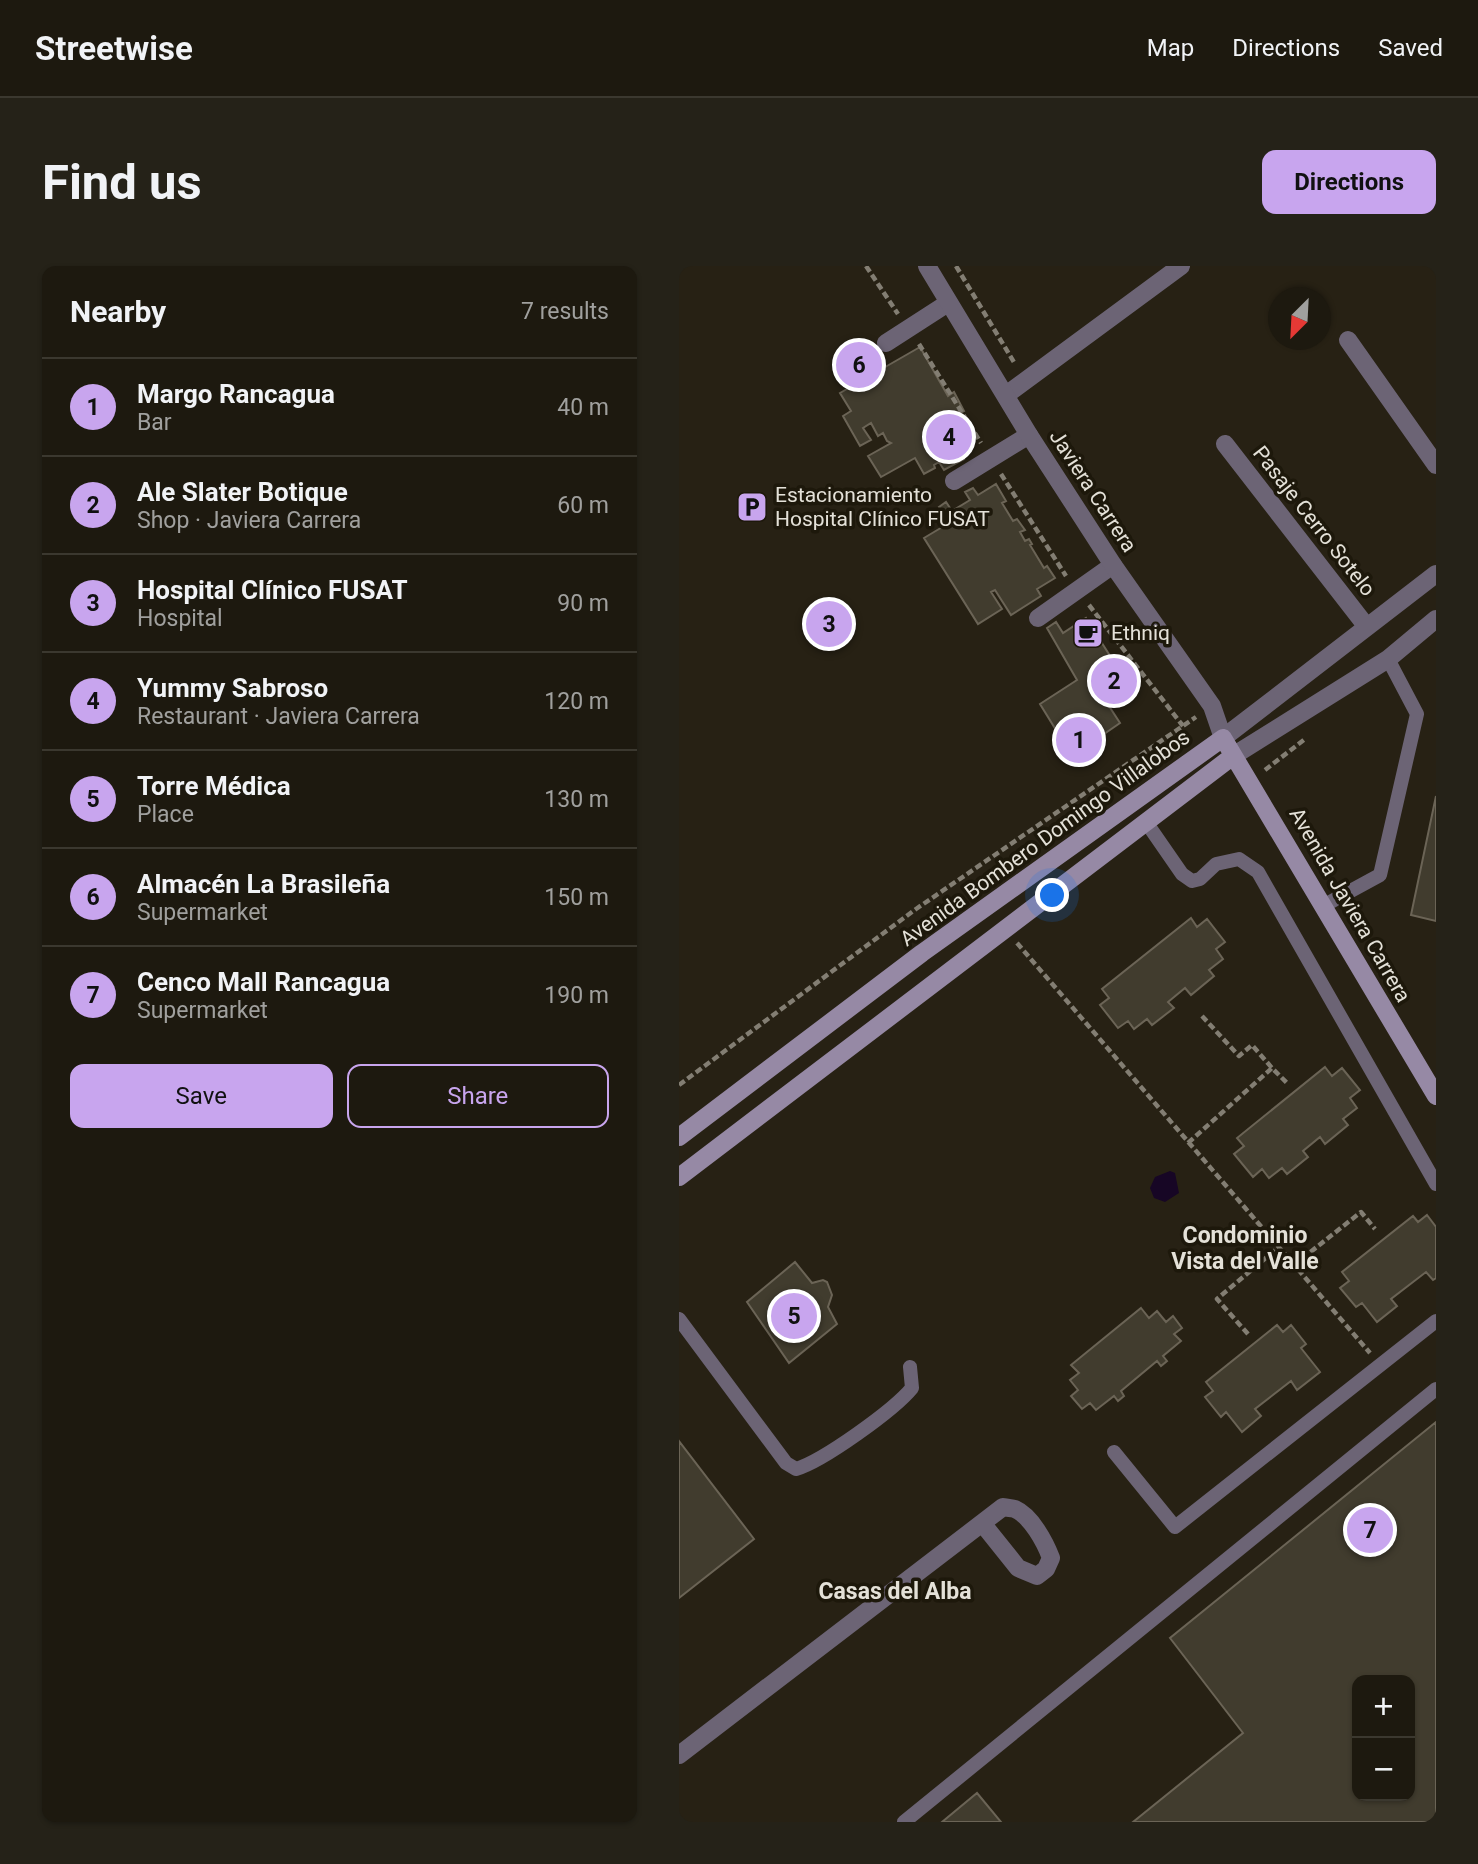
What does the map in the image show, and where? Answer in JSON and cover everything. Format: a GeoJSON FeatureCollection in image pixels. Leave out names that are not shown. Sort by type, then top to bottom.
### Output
{"type":"FeatureCollection","features":[{"type":"Feature","properties":{"kind":"main road","name":"Avenida Javiera Carrera"},"geometry":{"type":"LineString","coordinates":[[1223,738],[1436,1096]]}},
{"type":"Feature","properties":{"kind":"main road","name":"Avenida Bombero Domingo Villalobos"},"geometry":{"type":"LineString","coordinates":[[679,1137],[922,953],[1223,738]]}},
{"type":"Feature","properties":{"kind":"main road"},"geometry":{"type":"LineString","coordinates":[[679,1177],[1233,756]]}},
{"type":"Feature","properties":{"kind":"main road"},"geometry":{"type":"LineString","coordinates":[[782,1060],[801,1085]]}},
{"type":"Feature","properties":{"kind":"street","name":"Javiera Carrera"},"geometry":{"type":"LineString","coordinates":[[927,266],[1028,435],[1113,565],[1212,705],[1223,738]]}},
{"type":"Feature","properties":{"kind":"street"},"geometry":{"type":"LineString","coordinates":[[1006,395],[1181,266]]}},
{"type":"Feature","properties":{"kind":"street"},"geometry":{"type":"LineString","coordinates":[[886,343],[949,303]]}},
{"type":"Feature","properties":{"kind":"street"},"geometry":{"type":"LineString","coordinates":[[1348,340],[1436,465]]}},
{"type":"Feature","properties":{"kind":"street"},"geometry":{"type":"LineString","coordinates":[[954,481],[1028,435]]}},
{"type":"Feature","properties":{"kind":"street","name":"Pasaje Cerro Sotelo"},"geometry":{"type":"LineString","coordinates":[[1225,444],[1367,627]]}},
{"type":"Feature","properties":{"kind":"street"},"geometry":{"type":"LineString","coordinates":[[1038,618],[1113,565]]}},
{"type":"Feature","properties":{"kind":"street","name":"Avenida Bombero Domingo Villalobos"},"geometry":{"type":"LineString","coordinates":[[1223,738],[1436,573]]}},
{"type":"Feature","properties":{"kind":"street"},"geometry":{"type":"LineString","coordinates":[[1233,756],[1388,659],[1436,620]]}},
{"type":"Feature","properties":{"kind":"street"},"geometry":{"type":"LineString","coordinates":[[679,1755],[982,1523]]}},
{"type":"Feature","properties":{"kind":"lane"},"geometry":{"type":"LineString","coordinates":[[1322,906],[1380,875],[1417,714],[1388,659]]}},
{"type":"Feature","properties":{"kind":"lane"},"geometry":{"type":"LineString","coordinates":[[1146,822],[1182,874],[1192,881],[1200,879],[1216,864],[1239,859],[1258,872],[1436,1184]]}},
{"type":"Feature","properties":{"kind":"lane"},"geometry":{"type":"LineString","coordinates":[[679,1319],[786,1463],[796,1469],[836,1448],[902,1400],[912,1388],[910,1367]]}},
{"type":"Feature","properties":{"kind":"lane"},"geometry":{"type":"LineString","coordinates":[[1114,1452],[1175,1527],[1436,1321]]}},
{"type":"Feature","properties":{"kind":"lane"},"geometry":{"type":"LineString","coordinates":[[904,1822],[1436,1389]]}},
{"type":"Feature","properties":{"kind":"path"},"geometry":{"type":"LineString","coordinates":[[866,266],[909,328],[984,448]]}},
{"type":"Feature","properties":{"kind":"path"},"geometry":{"type":"LineString","coordinates":[[956,266],[1025,381]]}},
{"type":"Feature","properties":{"kind":"path"},"geometry":{"type":"LineString","coordinates":[[999,471],[1073,584]]}},
{"type":"Feature","properties":{"kind":"path"},"geometry":{"type":"LineString","coordinates":[[1081,595],[1183,726]]}},
{"type":"Feature","properties":{"kind":"path"},"geometry":{"type":"LineString","coordinates":[[679,1085],[916,909],[1212,705]]}},
{"type":"Feature","properties":{"kind":"path"},"geometry":{"type":"LineString","coordinates":[[1005,929],[1380,1364]]}},
{"type":"Feature","properties":{"kind":"path"},"geometry":{"type":"LineString","coordinates":[[1202,1017],[1239,1056],[1252,1045],[1287,1083]]}},
{"type":"Feature","properties":{"kind":"path"},"geometry":{"type":"LineString","coordinates":[[1188,1143],[1272,1068]]}},
{"type":"Feature","properties":{"kind":"path"},"geometry":{"type":"LineString","coordinates":[[1294,1265],[1361,1212],[1375,1229]]}},
{"type":"Feature","properties":{"kind":"path"},"geometry":{"type":"LineString","coordinates":[[1248,1334],[1217,1298],[1279,1247]]}},
{"type":"Feature","properties":{"kind":"shaded area"},"geometry":{"type":"Polygon","coordinates":[[[1170,1171],[1175,1173],[1179,1193],[1165,1202],[1154,1198],[1150,1188],[1155,1177],[1170,1171]]]}},
{"type":"Feature","properties":{"kind":"building"},"geometry":{"type":"Polygon","coordinates":[[[920,347],[948,396],[954,392],[964,411],[952,417],[967,444],[958,449],[964,459],[944,470],[939,462],[934,465],[935,468],[924,474],[915,458],[881,477],[868,456],[891,443],[883,433],[878,436],[871,423],[863,428],[871,440],[860,446],[843,416],[851,411],[840,393],[920,347]]]}},
{"type":"Feature","properties":{"kind":"building"},"geometry":{"type":"Polygon","coordinates":[[[996,484],[1006,501],[1002,503],[1013,521],[1017,519],[1025,530],[1020,532],[1025,541],[1029,539],[1044,568],[1047,566],[1055,578],[1037,589],[1041,596],[1011,615],[995,590],[991,592],[1002,609],[978,624],[924,538],[949,523],[939,507],[946,502],[952,511],[970,500],[965,492],[973,488],[978,495],[996,484]]]}},
{"type":"Feature","properties":{"kind":"building"},"geometry":{"type":"Polygon","coordinates":[[[1086,618],[1133,692],[1109,706],[1120,723],[1072,756],[1040,704],[1077,680],[1047,628],[1056,622],[1063,633],[1086,618]]]}},
{"type":"Feature","properties":{"kind":"building"},"geometry":{"type":"Polygon","coordinates":[[[1436,796],[1436,921],[1411,915],[1436,796]]]}},
{"type":"Feature","properties":{"kind":"building"},"geometry":{"type":"Polygon","coordinates":[[[1191,918],[1197,927],[1207,919],[1225,942],[1216,949],[1223,959],[1209,970],[1214,976],[1191,995],[1185,988],[1168,1002],[1174,1008],[1152,1025],[1147,1019],[1134,1029],[1128,1021],[1118,1028],[1100,1005],[1109,998],[1102,989],[1191,918]]]}},
{"type":"Feature","properties":{"kind":"building"},"geometry":{"type":"Polygon","coordinates":[[[1325,1067],[1332,1076],[1342,1068],[1360,1090],[1350,1098],[1357,1108],[1343,1119],[1348,1125],[1325,1144],[1320,1137],[1303,1151],[1308,1157],[1287,1174],[1282,1168],[1269,1178],[1262,1169],[1253,1177],[1234,1154],[1244,1146],[1237,1138],[1325,1067]]]}},
{"type":"Feature","properties":{"kind":"building"},"geometry":{"type":"Polygon","coordinates":[[[1427,1215],[1436,1227],[1436,1278],[1433,1280],[1426,1272],[1391,1299],[1397,1306],[1377,1322],[1362,1303],[1356,1307],[1340,1288],[1349,1281],[1342,1272],[1413,1216],[1418,1222],[1427,1215]]]}},
{"type":"Feature","properties":{"kind":"building"},"geometry":{"type":"Polygon","coordinates":[[[795,1262],[812,1283],[823,1280],[827,1282],[832,1295],[828,1307],[837,1324],[789,1363],[747,1302],[795,1262]]]}},
{"type":"Feature","properties":{"kind":"building"},"geometry":{"type":"Polygon","coordinates":[[[1141,1308],[1149,1318],[1157,1311],[1166,1322],[1173,1316],[1182,1328],[1174,1334],[1181,1341],[1163,1356],[1167,1361],[1161,1366],[1157,1361],[1121,1391],[1124,1396],[1118,1401],[1114,1396],[1096,1410],[1090,1403],[1082,1409],[1071,1396],[1078,1390],[1070,1380],[1079,1373],[1071,1365],[1141,1308]]]}},
{"type":"Feature","properties":{"kind":"building"},"geometry":{"type":"Polygon","coordinates":[[[1277,1325],[1283,1332],[1291,1325],[1306,1344],[1301,1348],[1320,1372],[1297,1390],[1291,1381],[1255,1409],[1261,1416],[1242,1432],[1226,1412],[1221,1417],[1205,1397],[1213,1391],[1206,1382],[1277,1325]]]}},
{"type":"Feature","properties":{"kind":"building"},"geometry":{"type":"Polygon","coordinates":[[[1436,1422],[1436,1822],[1133,1822],[1243,1733],[1170,1638],[1436,1422]]]}},
{"type":"Feature","properties":{"kind":"building"},"geometry":{"type":"Polygon","coordinates":[[[679,1441],[754,1539],[679,1598],[679,1441]]]}},
{"type":"Feature","properties":{"kind":"building"},"geometry":{"type":"Polygon","coordinates":[[[977,1793],[1001,1822],[942,1822],[977,1793]]]}},
{"type":"Feature","properties":{"kind":"place","name":"Almacén La Brasileña"},"geometry":{"type":"Point","coordinates":[859,365]}},
{"type":"Feature","properties":{"kind":"place","name":"Yummy Sabroso"},"geometry":{"type":"Point","coordinates":[949,437]}},
{"type":"Feature","properties":{"kind":"place","name":"Estacionamiento Hospital Clínico FUSAT"},"geometry":{"type":"Point","coordinates":[752,507]}},
{"type":"Feature","properties":{"kind":"place","name":"Hospital Clínico FUSAT"},"geometry":{"type":"Point","coordinates":[829,624]}},
{"type":"Feature","properties":{"kind":"place","name":"Ethniq"},"geometry":{"type":"Point","coordinates":[1088,633]}},
{"type":"Feature","properties":{"kind":"place","name":"Ale Slater Botique"},"geometry":{"type":"Point","coordinates":[1114,681]}},
{"type":"Feature","properties":{"kind":"place","name":"Margo Rancagua"},"geometry":{"type":"Point","coordinates":[1079,740]}},
{"type":"Feature","properties":{"kind":"place","name":"Torre Médica"},"geometry":{"type":"Point","coordinates":[794,1316]}},
{"type":"Feature","properties":{"kind":"place","name":"Cenco Mall Rancagua"},"geometry":{"type":"Point","coordinates":[1370,1530]}},
{"type":"Feature","properties":{"kind":"district","name":"Condominio Vista del Valle"},"geometry":{"type":"Point","coordinates":[1245,1248]}},
{"type":"Feature","properties":{"kind":"district","name":"Casas del Alba"},"geometry":{"type":"Point","coordinates":[895,1591]}}]}
